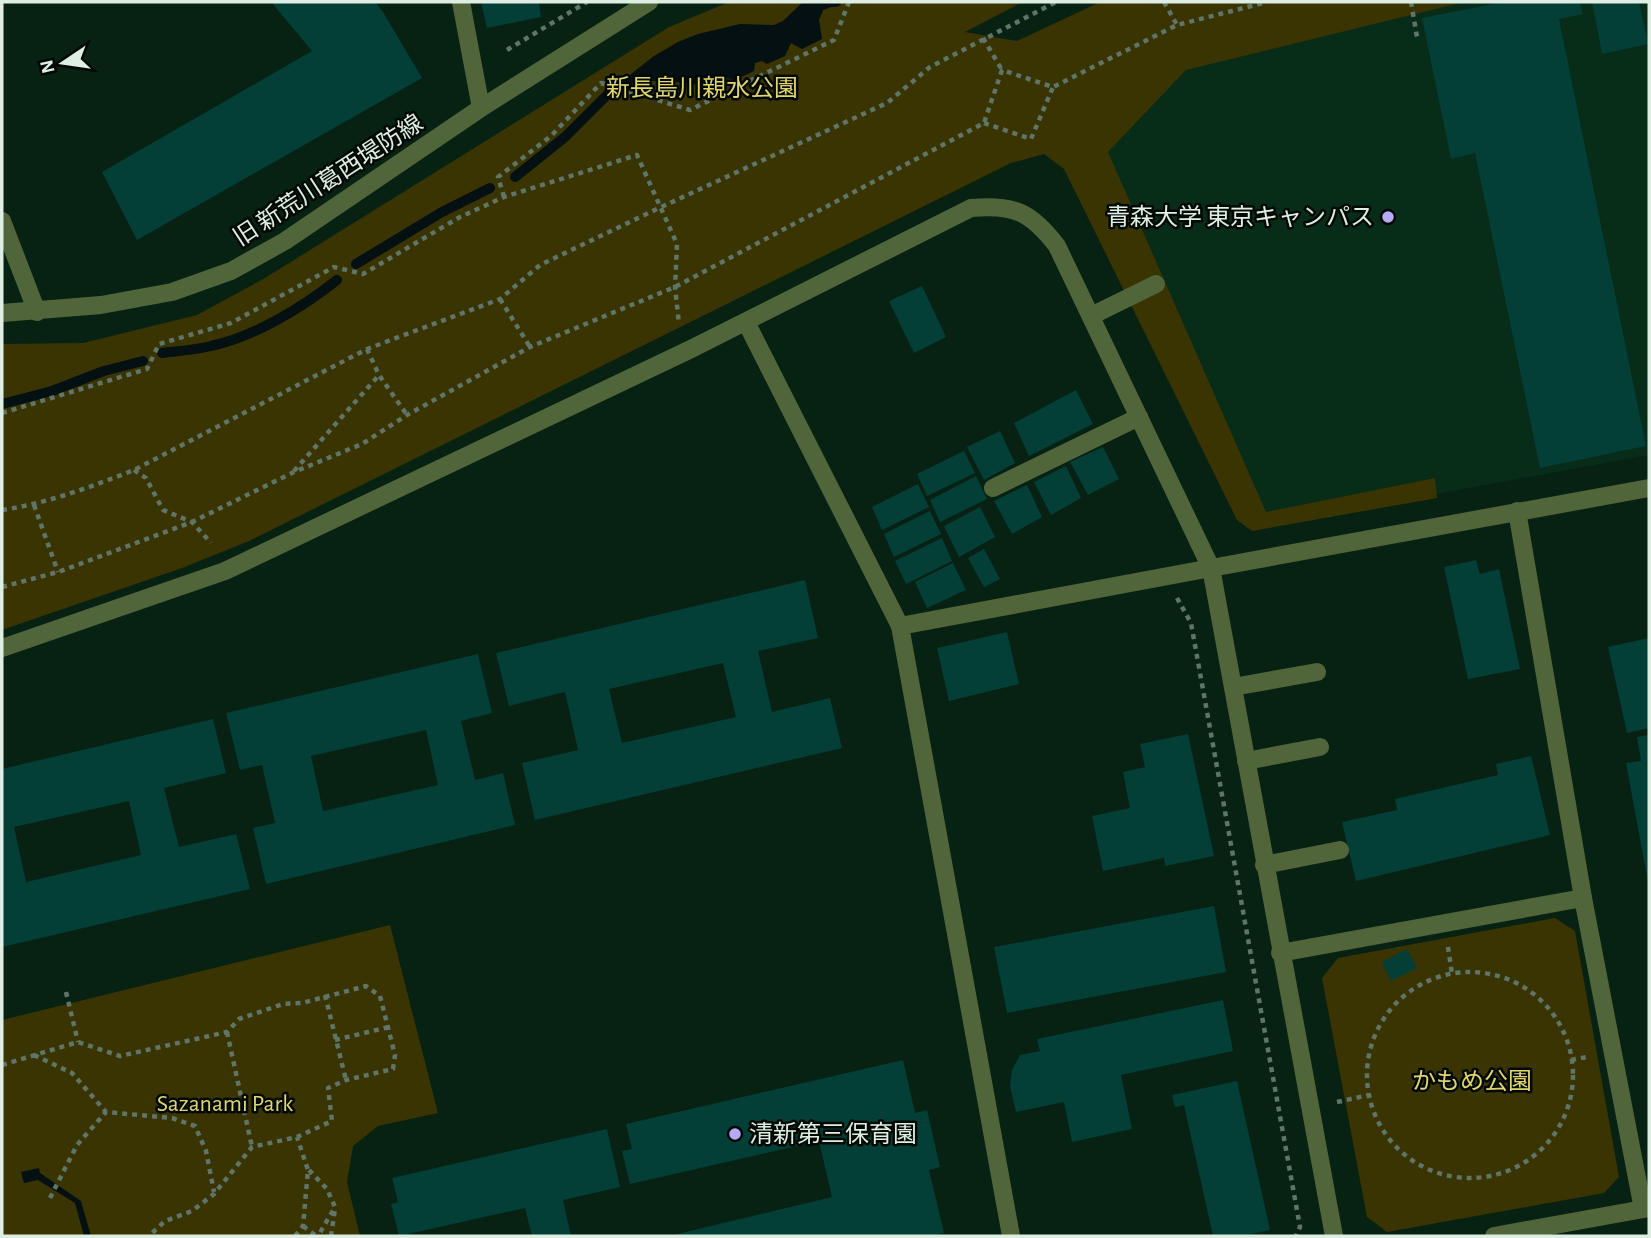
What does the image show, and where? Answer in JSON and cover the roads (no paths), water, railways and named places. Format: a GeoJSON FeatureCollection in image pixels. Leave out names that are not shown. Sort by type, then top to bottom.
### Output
{"type":"FeatureCollection","features":[{"type":"Feature","properties":{"kind":"street"},"geometry":{"type":"LineString","coordinates":[[461,2],[481,108]]}},
{"type":"Feature","properties":{"kind":"street","name":"旧 新荒川葛西堤防線"},"geometry":{"type":"LineString","coordinates":[[2,313],[101,305],[172,292],[231,271],[285,241],[481,108],[649,2]]}},
{"type":"Feature","properties":{"kind":"street"},"geometry":{"type":"LineString","coordinates":[[2,648],[225,571],[746,322],[971,208],[995,205],[1018,210],[1041,225],[1057,246],[1211,568],[1334,1236]]}},
{"type":"Feature","properties":{"kind":"street"},"geometry":{"type":"LineString","coordinates":[[2,221],[37,312]]}},
{"type":"Feature","properties":{"kind":"street"},"geometry":{"type":"LineString","coordinates":[[1091,316],[1156,284]]}},
{"type":"Feature","properties":{"kind":"street"},"geometry":{"type":"LineString","coordinates":[[746,322],[900,626],[1012,1236]]}},
{"type":"Feature","properties":{"kind":"street"},"geometry":{"type":"LineString","coordinates":[[993,488],[1139,416]]}},
{"type":"Feature","properties":{"kind":"street"},"geometry":{"type":"LineString","coordinates":[[900,626],[1649,488]]}},
{"type":"Feature","properties":{"kind":"street"},"geometry":{"type":"LineString","coordinates":[[1494,1236],[1646,1208],[1583,898],[1517,511]]}},
{"type":"Feature","properties":{"kind":"street"},"geometry":{"type":"LineString","coordinates":[[1233,687],[1317,672]]}},
{"type":"Feature","properties":{"kind":"street"},"geometry":{"type":"LineString","coordinates":[[1246,761],[1320,747]]}},
{"type":"Feature","properties":{"kind":"street"},"geometry":{"type":"LineString","coordinates":[[1264,865],[1340,850]]}},
{"type":"Feature","properties":{"kind":"street"},"geometry":{"type":"LineString","coordinates":[[1280,953],[1583,898]]}},
{"type":"Feature","properties":{"kind":"waterway"},"geometry":{"type":"LineString","coordinates":[[830,2],[836,2]]}},
{"type":"Feature","properties":{"kind":"waterway"},"geometry":{"type":"LineString","coordinates":[[515,177],[565,137],[609,93]]}},
{"type":"Feature","properties":{"kind":"waterway"},"geometry":{"type":"LineString","coordinates":[[356,264],[442,212],[490,188]]}},
{"type":"Feature","properties":{"kind":"waterway"},"geometry":{"type":"LineString","coordinates":[[162,353],[205,347],[244,336],[294,310],[337,280]]}},
{"type":"Feature","properties":{"kind":"waterway"},"geometry":{"type":"LineString","coordinates":[[2,404],[52,391],[104,371],[143,361]]}},
{"type":"Feature","properties":{"kind":"place","name":"青森大学 東京キャンパス"},"geometry":{"type":"Point","coordinates":[1388,217]}},
{"type":"Feature","properties":{"kind":"place","name":"清新第三保育園"},"geometry":{"type":"Point","coordinates":[735,1134]}},
{"type":"Feature","properties":{"kind":"park label","name":"新長島川親水公園"},"geometry":{"type":"Point","coordinates":[702,88]}},
{"type":"Feature","properties":{"kind":"park label","name":"かもめ公園"},"geometry":{"type":"Point","coordinates":[1472,1081]}},
{"type":"Feature","properties":{"kind":"park label","name":"Sazanami Park"},"geometry":{"type":"Point","coordinates":[225,1103]}}]}
